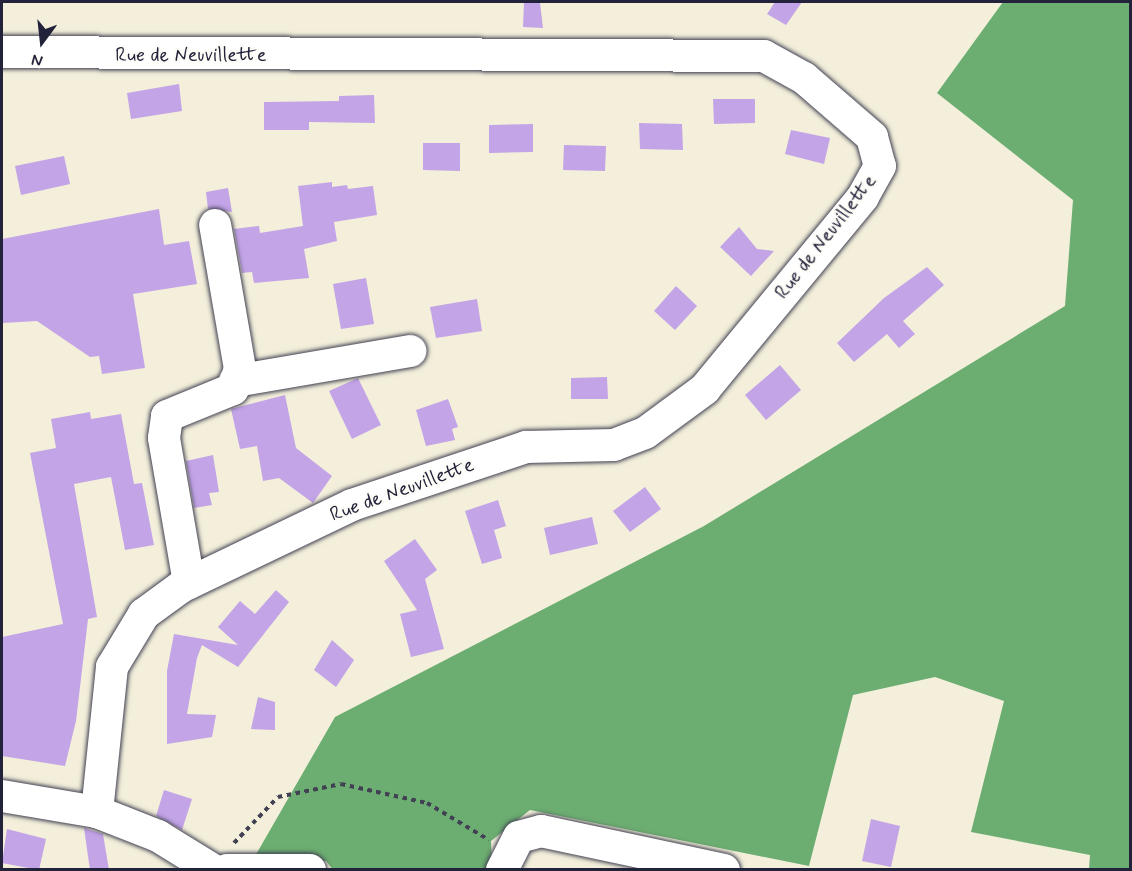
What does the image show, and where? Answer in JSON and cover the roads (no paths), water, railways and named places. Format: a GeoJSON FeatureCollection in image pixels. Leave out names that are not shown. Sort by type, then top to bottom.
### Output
{"type":"FeatureCollection","features":[{"type":"Feature","properties":{"kind":"street","name":"Rue de Neuvillette"},"geometry":{"type":"LineString","coordinates":[[2,52],[764,56],[804,78],[872,137],[880,166],[863,196],[705,388],[645,433],[614,445],[526,447],[352,505],[189,583],[144,614],[112,667],[97,812]]}},
{"type":"Feature","properties":{"kind":"street"},"geometry":{"type":"LineString","coordinates":[[189,583],[164,438],[167,416],[233,389],[240,369],[215,225]]}},
{"type":"Feature","properties":{"kind":"street"},"geometry":{"type":"LineString","coordinates":[[236,381],[410,351]]}},
{"type":"Feature","properties":{"kind":"street"},"geometry":{"type":"LineString","coordinates":[[2,796],[97,812],[158,836],[215,868],[310,870]]}},
{"type":"Feature","properties":{"kind":"street"},"geometry":{"type":"LineString","coordinates":[[505,860],[519,837],[541,831],[724,870]]}}]}
